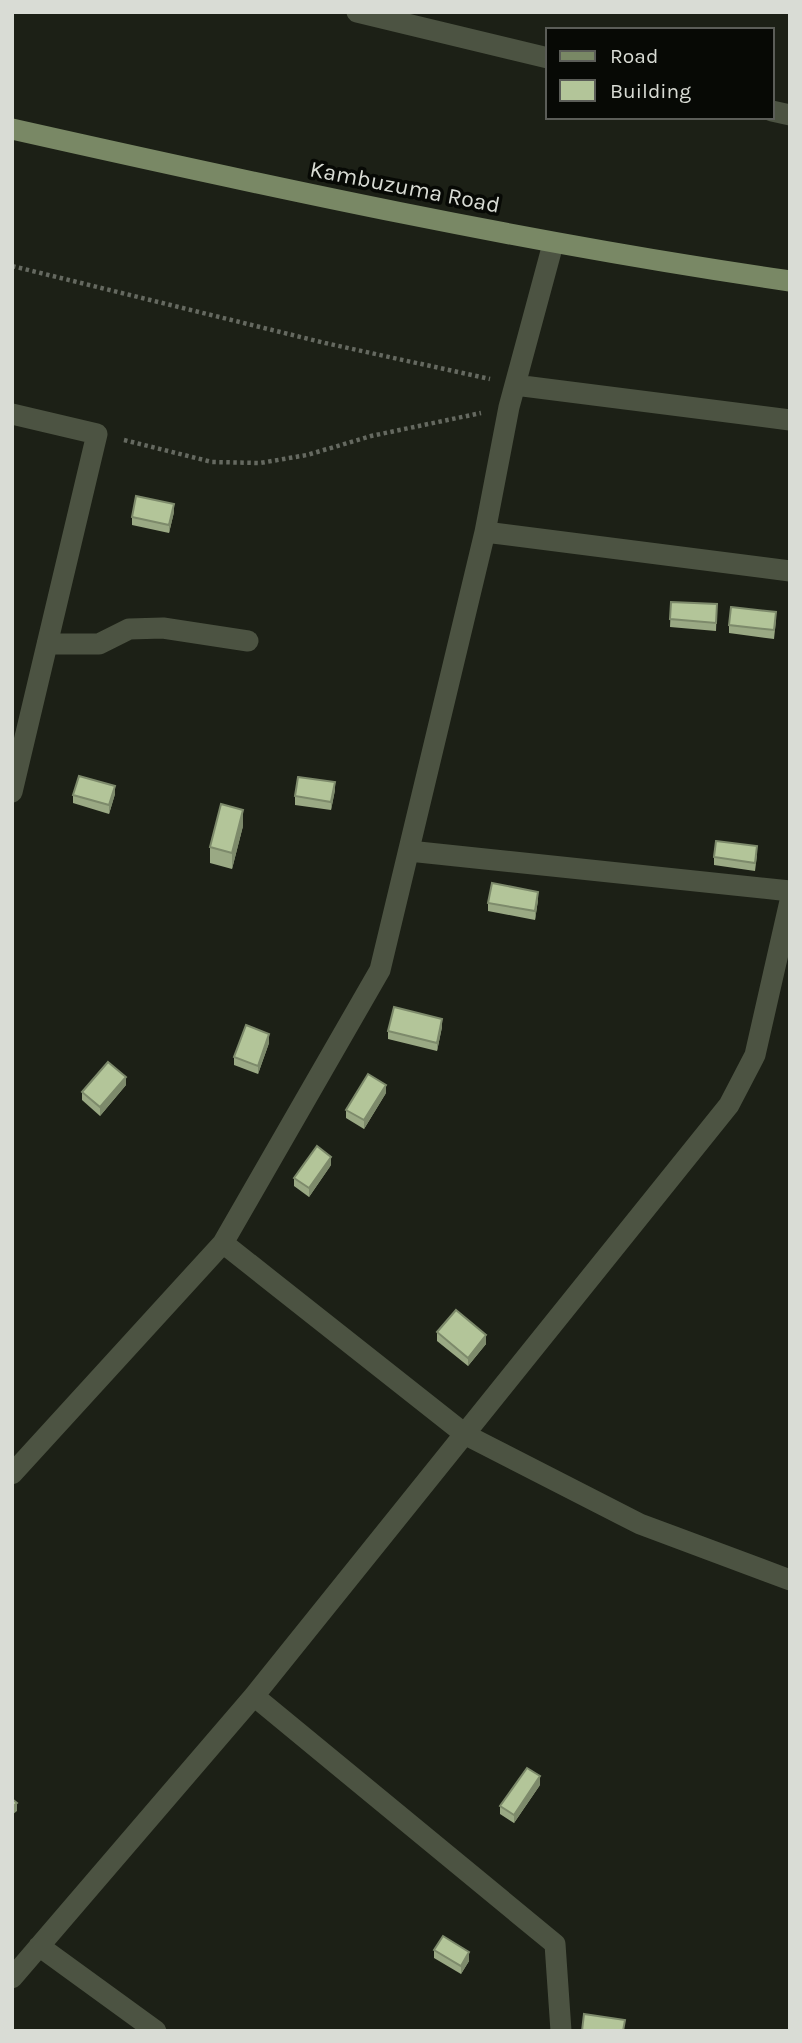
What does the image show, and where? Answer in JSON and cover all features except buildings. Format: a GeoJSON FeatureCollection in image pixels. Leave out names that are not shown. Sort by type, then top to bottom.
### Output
{"type":"FeatureCollection","features":[{"type":"Feature","properties":{"kind":"main road","name":"Kambuzuma Road"},"geometry":{"type":"LineString","coordinates":[[12,130],[553,244],[790,281]]}},
{"type":"Feature","properties":{"kind":"street"},"geometry":{"type":"LineString","coordinates":[[357,12],[546,58]]}},
{"type":"Feature","properties":{"kind":"street"},"geometry":{"type":"LineString","coordinates":[[12,1474],[223,1242],[380,970],[485,532],[509,407],[553,244]]}},
{"type":"Feature","properties":{"kind":"street"},"geometry":{"type":"LineString","coordinates":[[515,385],[790,420]]}},
{"type":"Feature","properties":{"kind":"street"},"geometry":{"type":"LineString","coordinates":[[12,414],[97,434],[12,792]]}},
{"type":"Feature","properties":{"kind":"street"},"geometry":{"type":"LineString","coordinates":[[485,532],[790,571]]}},
{"type":"Feature","properties":{"kind":"street"},"geometry":{"type":"LineString","coordinates":[[47,644],[99,644],[128,629],[163,628],[248,640]]}},
{"type":"Feature","properties":{"kind":"street"},"geometry":{"type":"LineString","coordinates":[[409,851],[790,891]]}},
{"type":"Feature","properties":{"kind":"street"},"geometry":{"type":"LineString","coordinates":[[12,1978],[254,1696],[712,1128],[741,1087],[755,1055],[790,901]]}},
{"type":"Feature","properties":{"kind":"street"},"geometry":{"type":"LineString","coordinates":[[223,1242],[466,1435],[640,1524],[790,1580]]}},
{"type":"Feature","properties":{"kind":"street"},"geometry":{"type":"LineString","coordinates":[[254,1696],[555,1944],[561,2031]]}},
{"type":"Feature","properties":{"kind":"street"},"geometry":{"type":"LineString","coordinates":[[39,1946],[156,2031]]}},
{"type":"Feature","properties":{"kind":"path"},"geometry":{"type":"LineString","coordinates":[[12,266],[325,343],[515,385]]}},
{"type":"Feature","properties":{"kind":"path"},"geometry":{"type":"LineString","coordinates":[[97,434],[212,462],[260,463],[307,456],[371,436],[509,407]]}}]}
